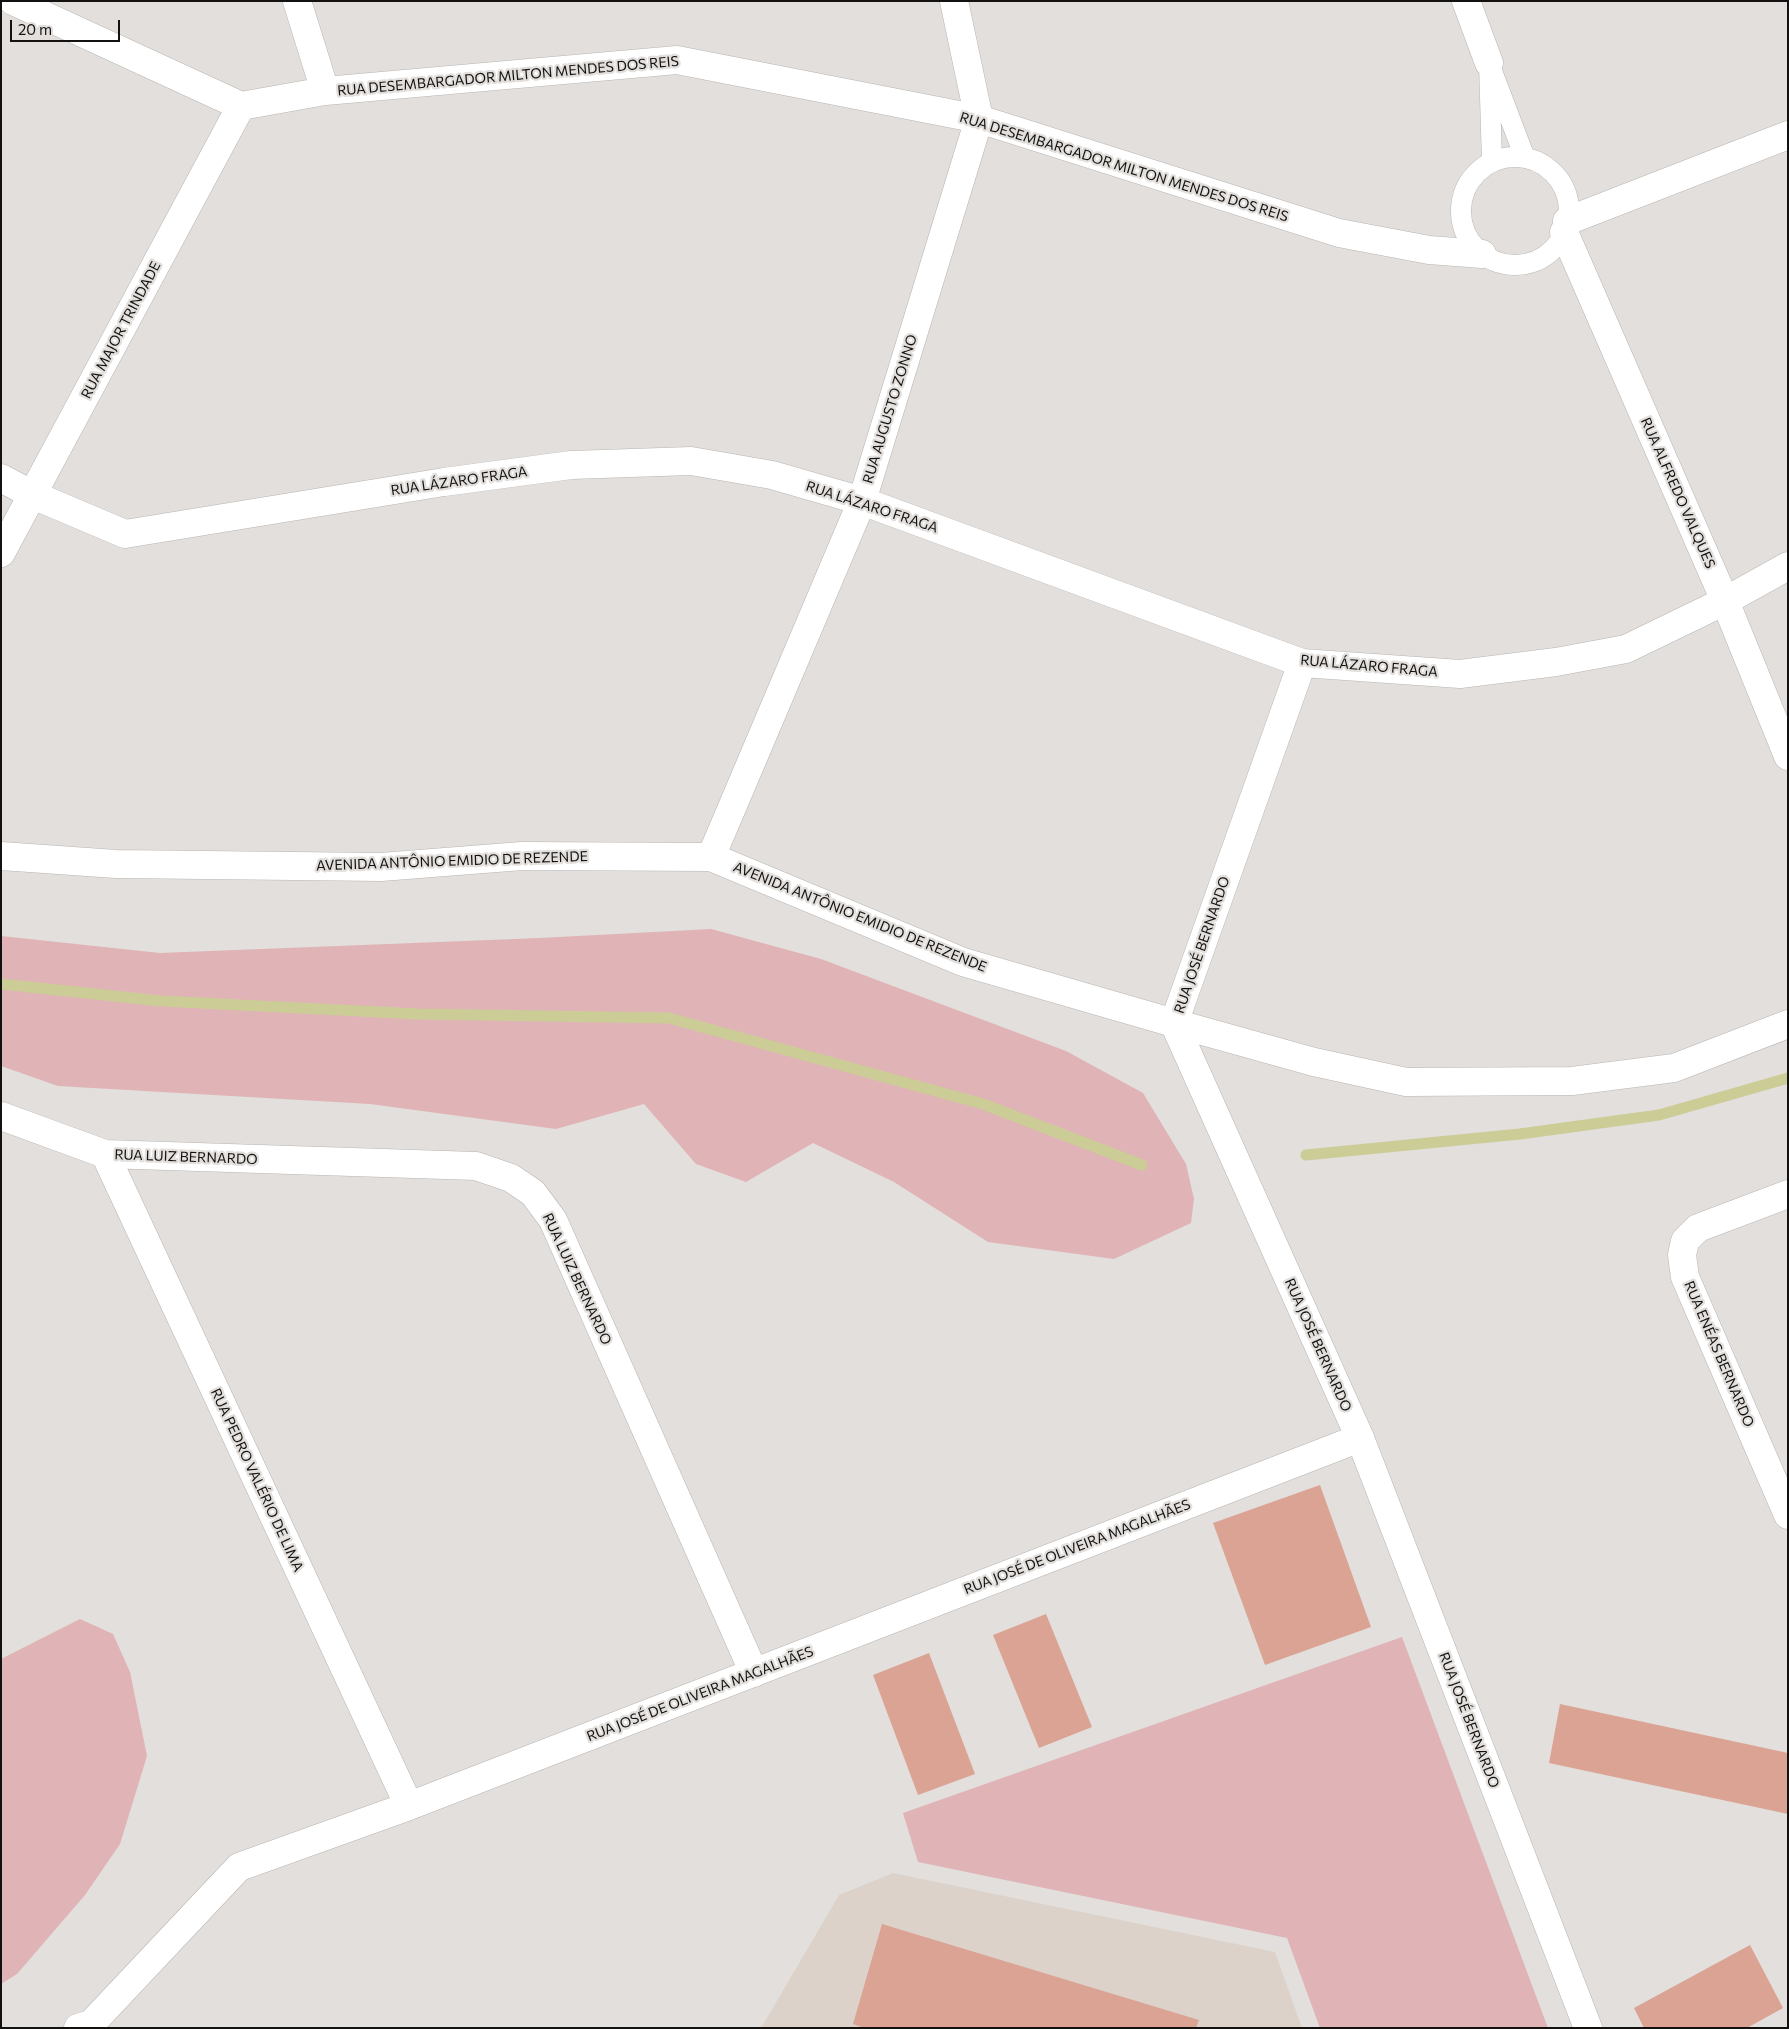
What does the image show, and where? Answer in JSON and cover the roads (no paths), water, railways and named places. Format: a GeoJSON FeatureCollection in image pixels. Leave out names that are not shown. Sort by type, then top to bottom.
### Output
{"type":"FeatureCollection","features":[{"type":"Feature","properties":{"kind":"street"},"geometry":{"type":"LineString","coordinates":[[13,1],[241,106]]}},
{"type":"Feature","properties":{"kind":"street"},"geometry":{"type":"LineString","coordinates":[[297,1],[325,92]]}},
{"type":"Feature","properties":{"kind":"street","name":"RUA AUGUSTO ZONNO"},"geometry":{"type":"LineString","coordinates":[[711,857],[862,500],[979,119],[954,1]]}},
{"type":"Feature","properties":{"kind":"street"},"geometry":{"type":"LineString","coordinates":[[1466,1],[1489,62]]}},
{"type":"Feature","properties":{"kind":"street","name":"RUA DESEMBARGADOR MILTON MENDES DOS REIS"},"geometry":{"type":"LineString","coordinates":[[241,106],[325,92],[677,60],[979,119],[1339,233],[1429,250],[1482,254]]}},
{"type":"Feature","properties":{"kind":"street","name":"RUA MAJOR TRINDADE"},"geometry":{"type":"LineString","coordinates":[[1,554],[241,106]]}},
{"type":"Feature","properties":{"kind":"street"},"geometry":{"type":"LineString","coordinates":[[1566,226],[1788,135]]}},
{"type":"Feature","properties":{"kind":"street","name":"RUA ALFREDO VALQUES"},"geometry":{"type":"LineString","coordinates":[[1566,226],[1725,601],[1788,756]]}},
{"type":"Feature","properties":{"kind":"street","name":"RUA LÁZARO FRAGA"},"geometry":{"type":"LineString","coordinates":[[1,478],[32,495],[125,534],[444,482],[561,466],[691,461],[772,475],[862,500],[1302,663],[1460,674],[1556,662],[1626,649],[1725,601],[1788,566]]}},
{"type":"Feature","properties":{"kind":"street","name":"RUA JOSÉ BERNARDO"},"geometry":{"type":"LineString","coordinates":[[1302,663],[1174,1023],[1360,1438],[1588,2028]]}},
{"type":"Feature","properties":{"kind":"street","name":"AVENIDA ANTÔNIO EMIDIO DE REZENDE"},"geometry":{"type":"LineString","coordinates":[[1,856],[116,864],[381,867],[522,856],[711,857],[963,962],[1314,1062],[1406,1082],[1572,1081],[1674,1068],[1788,1024]]}},
{"type":"Feature","properties":{"kind":"street","name":"RUA LUIZ BERNARDO"},"geometry":{"type":"LineString","coordinates":[[1,1116],[105,1154],[476,1166],[511,1178],[532,1193],[552,1220],[754,1673]]}},
{"type":"Feature","properties":{"kind":"street","name":"RUA PEDRO VALÉRIO DE LIMA"},"geometry":{"type":"LineString","coordinates":[[105,1154],[409,1806]]}},
{"type":"Feature","properties":{"kind":"street","name":"RUA ENÉAS BERNARDO"},"geometry":{"type":"LineString","coordinates":[[1788,1194],[1698,1228],[1685,1241],[1682,1255],[1685,1277],[1788,1515]]}},
{"type":"Feature","properties":{"kind":"street","name":"RUA JOSÉ DE OLIVEIRA MAGALHÃES"},"geometry":{"type":"LineString","coordinates":[[87,2026],[238,1867],[409,1806],[1360,1438]]}},
{"type":"Feature","properties":{"kind":"lane"},"geometry":{"type":"LineString","coordinates":[[1489,62],[1525,158]]}},
{"type":"Feature","properties":{"kind":"lane"},"geometry":{"type":"LineString","coordinates":[[1489,62],[1492,162]]}},
{"type":"Feature","properties":{"kind":"lane"},"geometry":{"type":"LineString","coordinates":[[1482,254],[1470,240],[1462,223],[1461,204],[1466,187],[1477,172],[1492,162],[1508,157],[1525,158],[1541,163],[1554,174],[1564,188],[1568,204],[1566,226]]}},
{"type":"Feature","properties":{"kind":"lane","name":"RUA DESEMBARGADOR MILTON MENDES DOS REIS"},"geometry":{"type":"LineString","coordinates":[[1482,254],[1497,262],[1512,265],[1529,263],[1544,256],[1556,246],[1566,226]]}},
{"type":"Feature","properties":{"kind":"waterway"},"geometry":{"type":"LineString","coordinates":[[1,984],[161,1001],[418,1014],[669,1018],[983,1104],[1142,1165]]}},
{"type":"Feature","properties":{"kind":"waterway"},"geometry":{"type":"LineString","coordinates":[[1306,1155],[1520,1134],[1659,1115],[1788,1078]]}}]}
